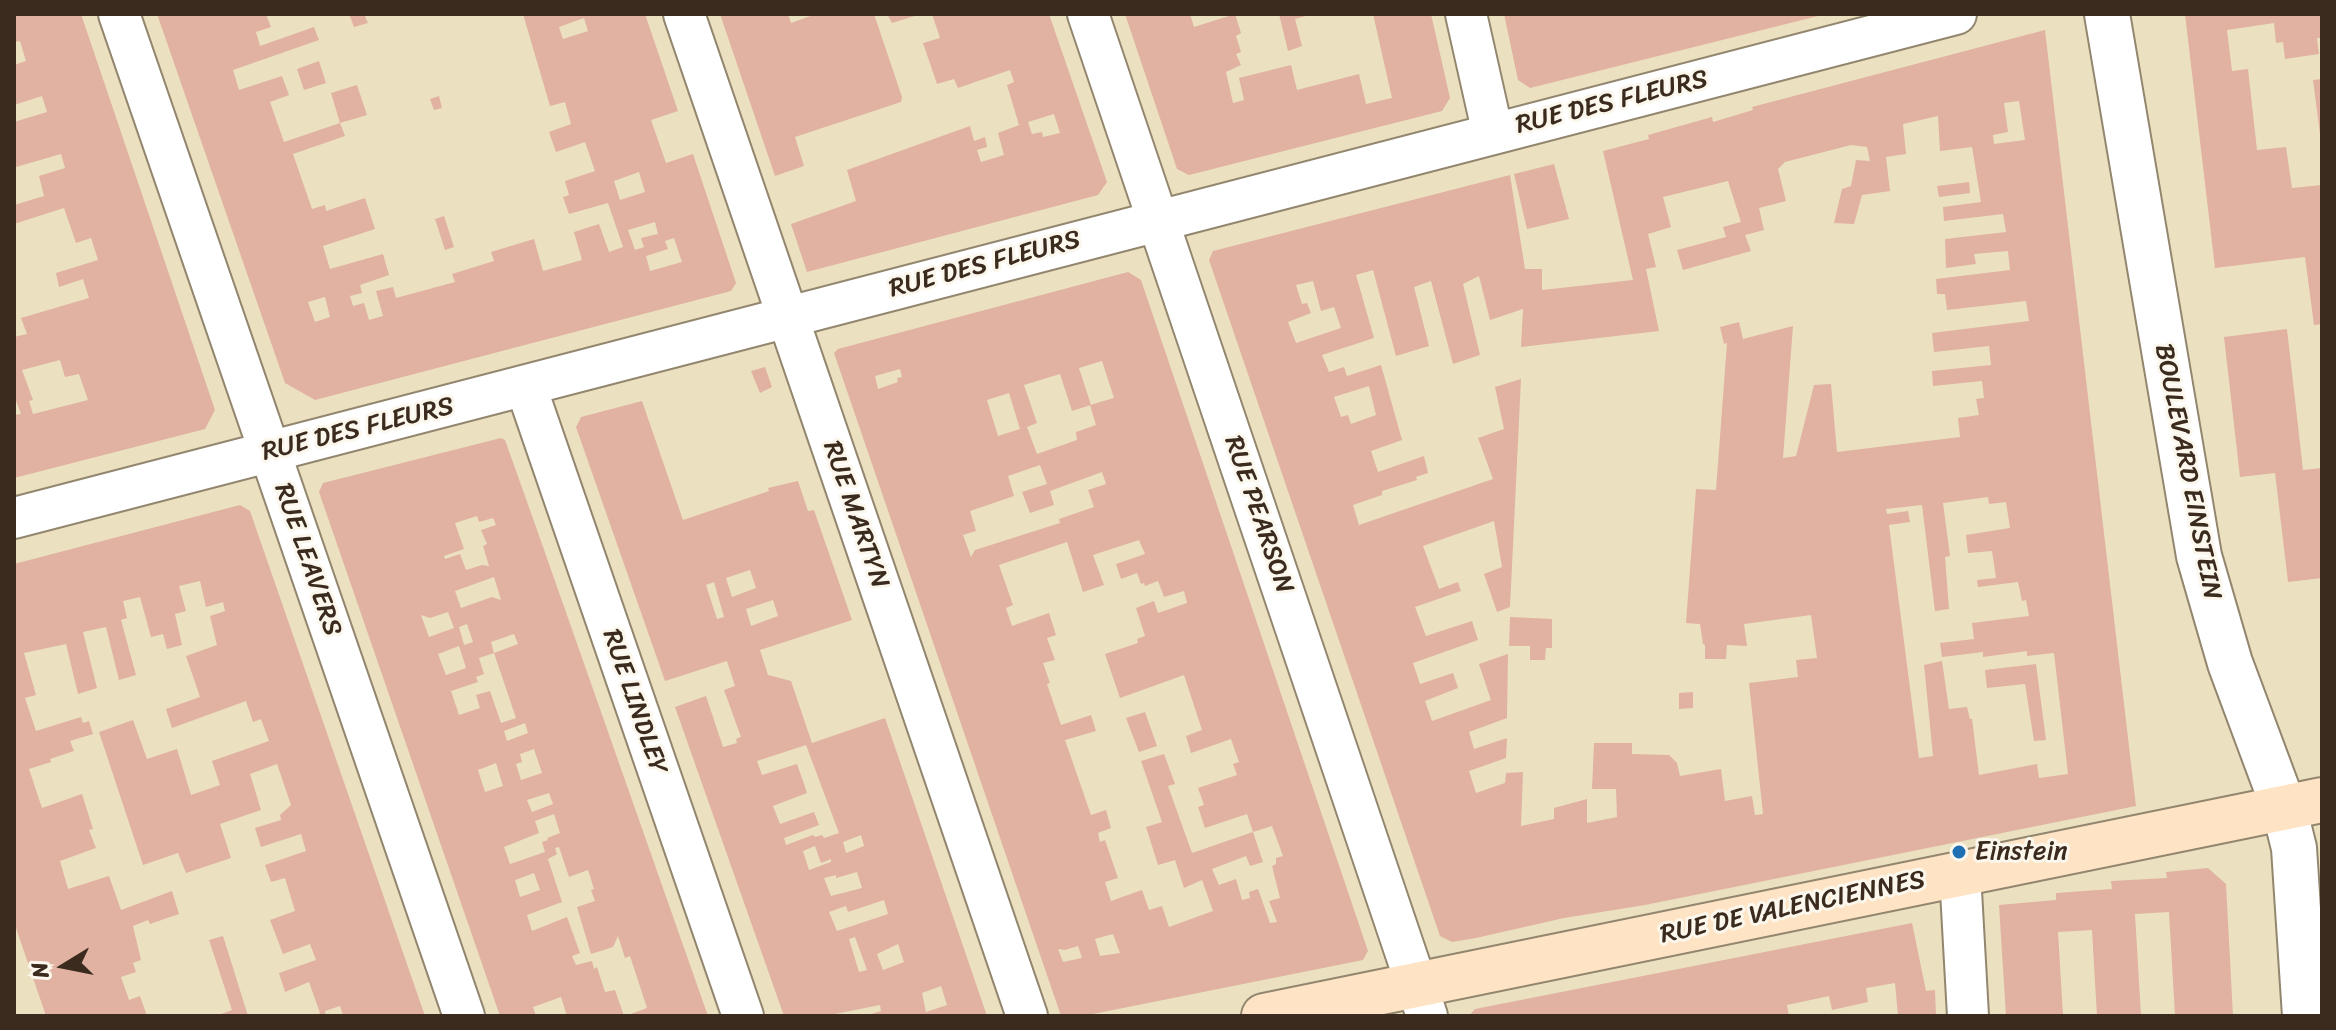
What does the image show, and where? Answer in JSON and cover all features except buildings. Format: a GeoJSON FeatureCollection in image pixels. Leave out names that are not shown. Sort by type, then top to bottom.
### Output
{"type":"FeatureCollection","features":[{"type":"Feature","properties":{"kind":"main road","name":"RUE DE VALENCIENNES"},"geometry":{"type":"LineString","coordinates":[[1264,1016],[1422,1001],[1960,873],[2303,804]]}},
{"type":"Feature","properties":{"kind":"street","name":"RUE LEAVERS"},"geometry":{"type":"LineString","coordinates":[[119,14],[464,1016]]}},
{"type":"Feature","properties":{"kind":"street","name":"RUE MARTYN"},"geometry":{"type":"LineString","coordinates":[[684,14],[1027,1016]]}},
{"type":"Feature","properties":{"kind":"street","name":"RUE PEARSON"},"geometry":{"type":"LineString","coordinates":[[1088,14],[1422,1001]]}},
{"type":"Feature","properties":{"kind":"street"},"geometry":{"type":"LineString","coordinates":[[1466,14],[1493,134]]}},
{"type":"Feature","properties":{"kind":"street","name":"RUE DES FLEURS"},"geometry":{"type":"LineString","coordinates":[[14,518],[1956,14]]}},
{"type":"Feature","properties":{"kind":"street","name":"BOULEVARD EINSTEIN"},"geometry":{"type":"LineString","coordinates":[[2107,14],[2199,556],[2230,663],[2303,804],[2297,873],[2305,1016]]}},
{"type":"Feature","properties":{"kind":"street","name":"RUE LINDLEY"},"geometry":{"type":"LineString","coordinates":[[526,387],[743,1016]]}},
{"type":"Feature","properties":{"kind":"street"},"geometry":{"type":"LineString","coordinates":[[1960,873],[1968,1016]]}},
{"type":"Feature","properties":{"kind":"place","name":"Einstein"},"geometry":{"type":"Point","coordinates":[1959,852]}}]}
